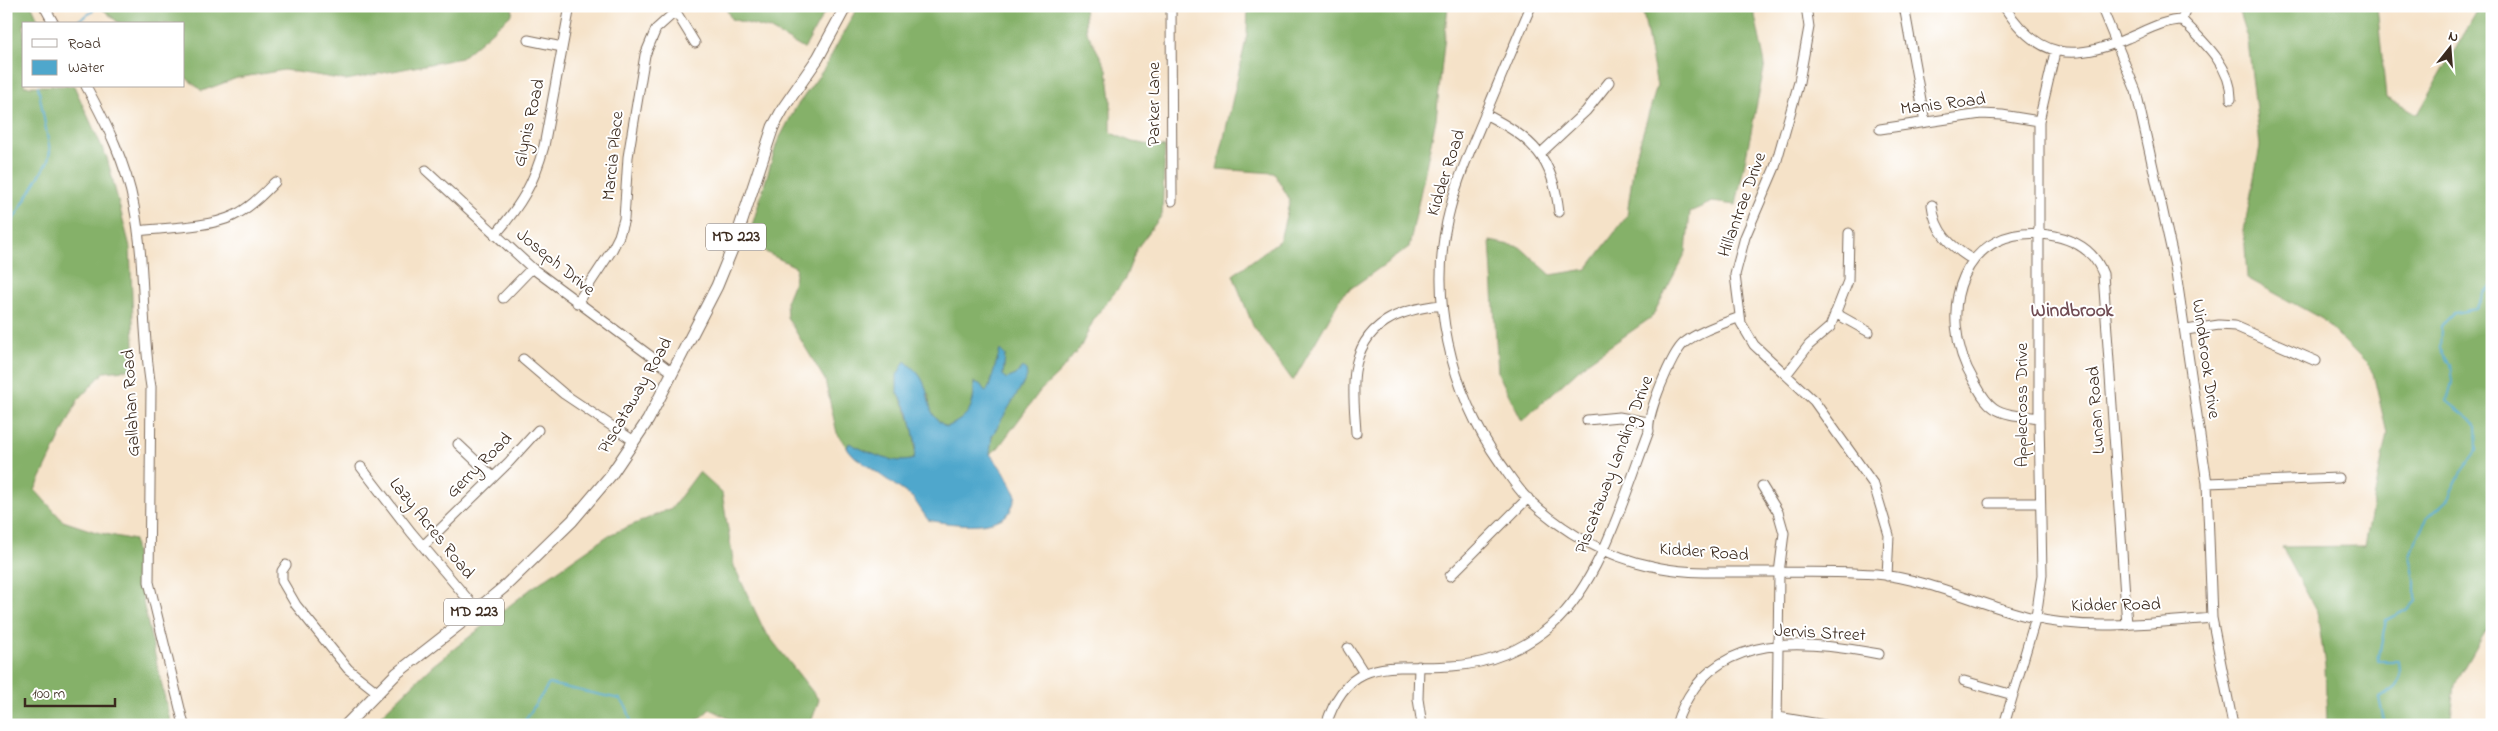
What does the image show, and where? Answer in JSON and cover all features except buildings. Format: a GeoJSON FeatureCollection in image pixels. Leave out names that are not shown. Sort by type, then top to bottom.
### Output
{"type":"FeatureCollection","features":[{"type":"Feature","properties":{"kind":"main road","name":"Piscataway Road"},"geometry":{"type":"LineString","coordinates":[[346,725],[377,692],[414,658],[477,610],[572,521],[606,482],[634,441],[672,372],[723,271],[770,134],[784,107],[830,37],[846,6]]}},
{"type":"Feature","properties":{"kind":"street"},"geometry":{"type":"LineString","coordinates":[[44,6],[52,22]]}},
{"type":"Feature","properties":{"kind":"street","name":"Glynis Road"},"geometry":{"type":"LineString","coordinates":[[495,235],[518,208],[538,169],[570,6]]}},
{"type":"Feature","properties":{"kind":"street","name":"Parker Lane"},"geometry":{"type":"LineString","coordinates":[[1171,6],[1172,201]]}},
{"type":"Feature","properties":{"kind":"street","name":"Kidder Road"},"geometry":{"type":"LineString","coordinates":[[1530,6],[1458,179],[1450,208],[1442,267],[1442,305],[1453,363],[1472,416],[1492,452],[1528,498],[1566,528],[1602,550],[1666,569],[1887,576],[1948,591],[2036,618],[2066,624],[2128,625],[2212,618]]}},
{"type":"Feature","properties":{"kind":"street","name":"Hillantrae Drive"},"geometry":{"type":"LineString","coordinates":[[1806,6],[1809,27],[1799,82],[1775,167],[1745,237],[1735,275],[1740,317],[1741,323],[1754,345],[1814,401],[1874,485],[1889,535],[1887,576]]}},
{"type":"Feature","properties":{"kind":"street"},"geometry":{"type":"LineString","coordinates":[[1904,6],[1925,122]]}},
{"type":"Feature","properties":{"kind":"street"},"geometry":{"type":"LineString","coordinates":[[2004,6],[2028,36],[2044,48],[2054,52],[2085,51],[2118,43],[2150,28],[2182,20]]}},
{"type":"Feature","properties":{"kind":"street","name":"Windbrook Drive"},"geometry":{"type":"LineString","coordinates":[[2101,6],[2118,43],[2136,91],[2169,234],[2186,330],[2207,483],[2212,618],[2232,725]]}},
{"type":"Feature","properties":{"kind":"street"},"geometry":{"type":"LineString","coordinates":[[2182,20],[2186,6]]}},
{"type":"Feature","properties":{"kind":"street"},"geometry":{"type":"LineString","coordinates":[[675,9],[695,43]]}},
{"type":"Feature","properties":{"kind":"street","name":"Marcia Place"},"geometry":{"type":"LineString","coordinates":[[578,302],[619,236],[624,219],[628,157],[645,55],[656,29],[675,9]]}},
{"type":"Feature","properties":{"kind":"street"},"geometry":{"type":"LineString","coordinates":[[2182,20],[2203,40],[2227,75],[2231,84],[2231,99]]}},
{"type":"Feature","properties":{"kind":"street"},"geometry":{"type":"LineString","coordinates":[[528,40],[562,47]]}},
{"type":"Feature","properties":{"kind":"street","name":"Applecross Drive"},"geometry":{"type":"LineString","coordinates":[[2004,725],[2036,618],[2042,568],[2039,418],[2038,121],[2054,52]]}},
{"type":"Feature","properties":{"kind":"street"},"geometry":{"type":"LineString","coordinates":[[1541,153],[1586,111],[1609,82]]}},
{"type":"Feature","properties":{"kind":"street","name":"Gallahan Road"},"geometry":{"type":"LineString","coordinates":[[87,88],[121,159],[130,188],[138,231],[147,364],[151,387],[149,582],[184,725]]}},
{"type":"Feature","properties":{"kind":"street"},"geometry":{"type":"LineString","coordinates":[[1485,114],[1514,129],[1541,153],[1554,186],[1559,212]]}},
{"type":"Feature","properties":{"kind":"street","name":"Manis Road"},"geometry":{"type":"LineString","coordinates":[[1880,129],[1991,114],[2038,121]]}},
{"type":"Feature","properties":{"kind":"street","name":"Joseph Drive"},"geometry":{"type":"LineString","coordinates":[[426,170],[532,268],[672,372]]}},
{"type":"Feature","properties":{"kind":"street"},"geometry":{"type":"LineString","coordinates":[[138,231],[217,221],[234,216],[254,203],[275,182]]}},
{"type":"Feature","properties":{"kind":"street"},"geometry":{"type":"LineString","coordinates":[[1932,205],[1936,224],[1945,239],[1952,247],[1972,260],[1959,290],[1956,306],[1958,340],[1966,368],[1982,394],[1994,408],[2020,416],[2039,418]]}},
{"type":"Feature","properties":{"kind":"street"},"geometry":{"type":"LineString","coordinates":[[1786,375],[1810,345],[1830,327],[1848,281],[1849,233]]}},
{"type":"Feature","properties":{"kind":"street","name":"Lunan Road"},"geometry":{"type":"LineString","coordinates":[[1972,260],[1980,251],[1999,241],[2024,235],[2038,235],[2063,238],[2088,250],[2101,268],[2104,280],[2128,625]]}},
{"type":"Feature","properties":{"kind":"street"},"geometry":{"type":"LineString","coordinates":[[503,298],[532,268]]}},
{"type":"Feature","properties":{"kind":"street"},"geometry":{"type":"LineString","coordinates":[[1356,433],[1355,370],[1368,338],[1382,324],[1402,312],[1416,307],[1442,305]]}},
{"type":"Feature","properties":{"kind":"street"},"geometry":{"type":"LineString","coordinates":[[1835,313],[1869,332]]}},
{"type":"Feature","properties":{"kind":"street","name":"Piscataway Landing Drive"},"geometry":{"type":"LineString","coordinates":[[1326,725],[1338,698],[1347,687],[1364,673],[1389,666],[1453,666],[1486,661],[1525,644],[1551,626],[1573,603],[1588,581],[1649,431],[1647,422],[1660,386],[1683,344],[1713,328],[1740,317]]}},
{"type":"Feature","properties":{"kind":"street"},"geometry":{"type":"LineString","coordinates":[[2186,330],[2219,325],[2235,326],[2316,361]]}},
{"type":"Feature","properties":{"kind":"street"},"geometry":{"type":"LineString","coordinates":[[523,359],[564,394],[634,441]]}},
{"type":"Feature","properties":{"kind":"street"},"geometry":{"type":"LineString","coordinates":[[1586,420],[1619,417],[1647,422]]}},
{"type":"Feature","properties":{"kind":"street","name":"Gerry Road"},"geometry":{"type":"LineString","coordinates":[[423,546],[509,462],[538,430]]}},
{"type":"Feature","properties":{"kind":"street"},"geometry":{"type":"LineString","coordinates":[[458,444],[492,477]]}},
{"type":"Feature","properties":{"kind":"street","name":"Lazy Acres Road"},"geometry":{"type":"LineString","coordinates":[[361,467],[423,546],[477,610]]}},
{"type":"Feature","properties":{"kind":"street"},"geometry":{"type":"LineString","coordinates":[[2207,483],[2339,478]]}},
{"type":"Feature","properties":{"kind":"street"},"geometry":{"type":"LineString","coordinates":[[1762,486],[1778,512],[1784,533],[1779,573],[1778,721],[1825,725]]}},
{"type":"Feature","properties":{"kind":"street"},"geometry":{"type":"LineString","coordinates":[[1450,576],[1528,498]]}},
{"type":"Feature","properties":{"kind":"street"},"geometry":{"type":"LineString","coordinates":[[1989,503],[2040,503]]}},
{"type":"Feature","properties":{"kind":"street"},"geometry":{"type":"LineString","coordinates":[[286,565],[282,571],[282,581],[296,605],[348,669],[377,692]]}},
{"type":"Feature","properties":{"kind":"street","name":"Jervis Street"},"geometry":{"type":"LineString","coordinates":[[1676,725],[1689,697],[1711,669],[1729,658],[1750,650],[1779,645],[1878,654]]}},
{"type":"Feature","properties":{"kind":"street"},"geometry":{"type":"LineString","coordinates":[[1348,648],[1364,673]]}},
{"type":"Feature","properties":{"kind":"street"},"geometry":{"type":"LineString","coordinates":[[1419,666],[1418,699],[1422,725]]}},
{"type":"Feature","properties":{"kind":"street"},"geometry":{"type":"LineString","coordinates":[[1964,681],[2013,695]]}},
{"type":"Feature","properties":{"kind":"green space"},"geometry":{"type":"Polygon","coordinates":[[[6,6],[32,6],[39,22],[22,22],[22,88],[75,88],[107,158],[130,247],[135,369],[104,372],[78,400],[35,490],[63,521],[96,532],[134,540],[144,607],[171,725],[6,725],[6,6]]]}},
{"type":"Feature","properties":{"kind":"green space"},"geometry":{"type":"Polygon","coordinates":[[[99,6],[513,6],[512,14],[461,58],[346,80],[284,70],[237,78],[202,91],[185,77],[185,22],[118,22],[99,6]]]}},
{"type":"Feature","properties":{"kind":"green space"},"geometry":{"type":"Polygon","coordinates":[[[725,6],[828,6],[804,49],[769,29],[731,19],[725,6]]]}},
{"type":"Feature","properties":{"kind":"green space"},"geometry":{"type":"Polygon","coordinates":[[[858,6],[1084,6],[1086,30],[1107,69],[1111,99],[1111,133],[1132,142],[1165,147],[1162,215],[1137,248],[1124,281],[1095,317],[1081,346],[1060,372],[1040,391],[998,448],[990,454],[992,436],[1005,412],[1016,375],[1006,380],[1003,375],[1005,355],[1000,350],[990,387],[986,392],[974,383],[972,405],[969,410],[961,419],[947,427],[938,421],[933,414],[929,395],[897,391],[914,432],[914,459],[898,461],[889,459],[872,454],[849,443],[847,448],[837,433],[825,380],[787,317],[786,302],[794,282],[796,267],[769,254],[754,244],[751,229],[777,143],[796,107],[824,69],[858,6]]]}},
{"type":"Feature","properties":{"kind":"green space"},"geometry":{"type":"Polygon","coordinates":[[[1248,6],[1448,6],[1436,119],[1409,247],[1343,294],[1293,381],[1253,326],[1233,275],[1280,240],[1290,200],[1274,173],[1217,169],[1247,35],[1248,6]]]}},
{"type":"Feature","properties":{"kind":"green space"},"geometry":{"type":"Polygon","coordinates":[[[1646,6],[1753,6],[1765,64],[1736,205],[1712,202],[1690,212],[1686,252],[1652,317],[1587,362],[1522,421],[1498,373],[1490,241],[1520,247],[1551,275],[1587,269],[1627,216],[1634,162],[1657,86],[1643,12],[1646,6]]]}},
{"type":"Feature","properties":{"kind":"green space"},"geometry":{"type":"Polygon","coordinates":[[[2237,6],[2377,6],[2386,98],[2418,114],[2480,6],[2492,6],[2492,620],[2455,685],[2450,725],[2327,725],[2325,665],[2317,612],[2282,547],[2365,546],[2387,433],[2372,369],[2322,319],[2247,278],[2244,230],[2260,146],[2248,41],[2237,6]]]}},
{"type":"Feature","properties":{"kind":"green space"},"geometry":{"type":"Polygon","coordinates":[[[699,472],[722,493],[734,566],[764,630],[819,700],[810,725],[742,725],[710,709],[692,725],[371,725],[432,666],[532,588],[609,535],[672,508],[699,472]]]}},
{"type":"Feature","properties":{"kind":"water"},"geometry":{"type":"Polygon","coordinates":[[[1000,350],[1005,355],[1003,375],[1006,379],[1016,375],[1023,367],[1026,370],[1027,377],[992,436],[990,454],[1005,473],[1016,496],[1012,508],[1001,519],[981,524],[958,524],[928,520],[913,498],[855,457],[847,448],[849,443],[872,454],[889,459],[906,461],[914,459],[916,444],[909,413],[897,391],[897,375],[905,361],[924,383],[934,416],[947,427],[961,419],[969,410],[972,404],[974,382],[980,384],[986,392],[1000,350]]]}},
{"type":"Feature","properties":{"kind":"waterway"},"geometry":{"type":"LineString","coordinates":[[75,22],[92,12],[95,6]]}},
{"type":"Feature","properties":{"kind":"waterway"},"geometry":{"type":"LineString","coordinates":[[6,232],[48,161],[50,151],[38,88]]}},
{"type":"Feature","properties":{"kind":"waterway"},"geometry":{"type":"LineString","coordinates":[[2385,725],[2379,698],[2395,688],[2400,681],[2399,661],[2378,661],[2386,620],[2406,610],[2415,600],[2415,580],[2410,556],[2416,539],[2428,517],[2448,498],[2461,472],[2477,451],[2476,424],[2447,401],[2452,382],[2450,365],[2440,349],[2441,326],[2454,313],[2476,309],[2484,293],[2492,286]]}},
{"type":"Feature","properties":{"kind":"waterway"},"geometry":{"type":"LineString","coordinates":[[522,725],[549,684],[620,699],[627,708],[632,725]]}},
{"type":"Feature","properties":{"kind":"district","name":"Windbrook"},"geometry":{"type":"Point","coordinates":[2072,311]}}]}
